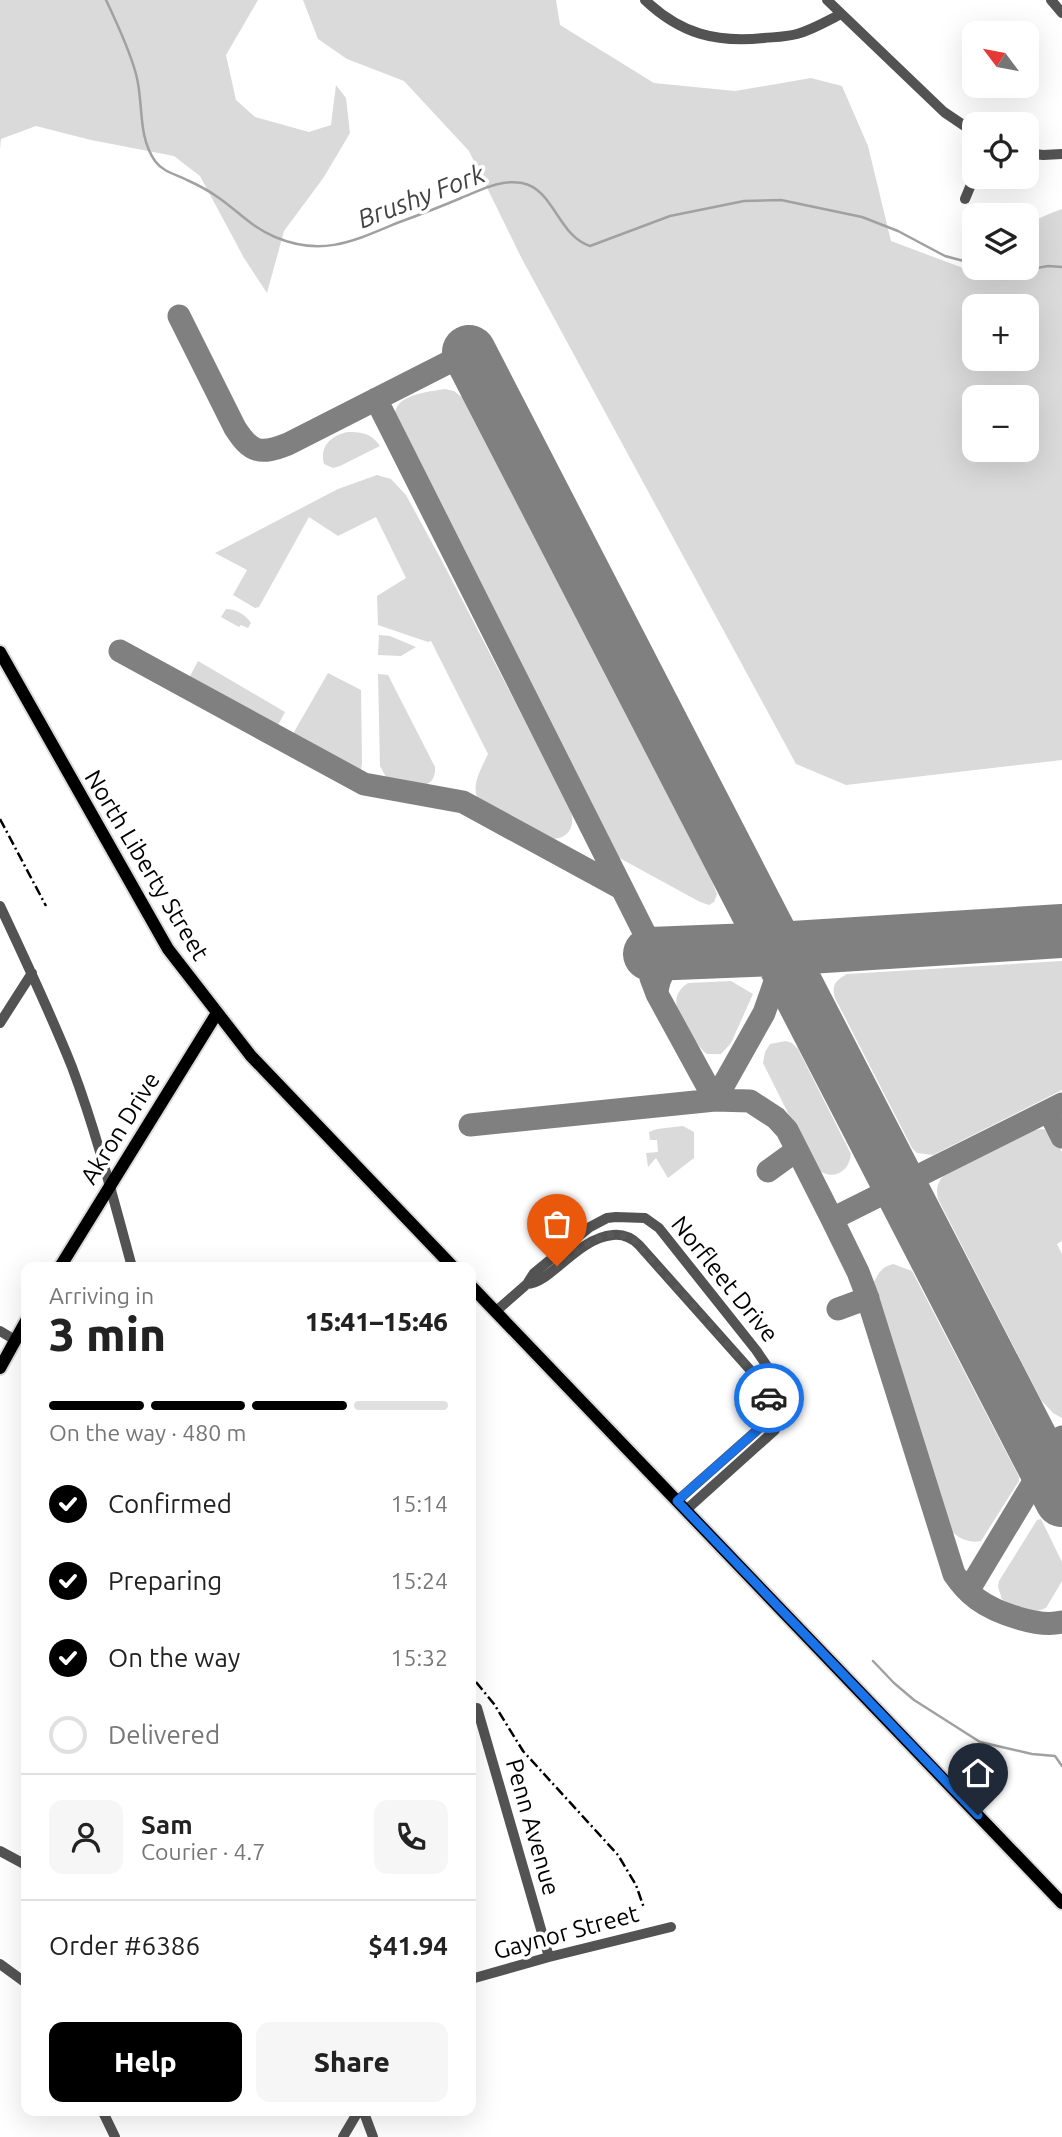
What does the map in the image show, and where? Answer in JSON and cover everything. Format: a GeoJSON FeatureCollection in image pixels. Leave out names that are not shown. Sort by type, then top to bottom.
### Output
{"type":"FeatureCollection","features":[{"type":"Feature","properties":{"kind":"main road","name":"North Liberty Street"},"geometry":{"type":"LineString","coordinates":[[0,652],[168,949],[251,1056],[448,1262]]}},
{"type":"Feature","properties":{"kind":"main road","name":"Akron Drive"},"geometry":{"type":"LineString","coordinates":[[63,1262],[217,1013]]}},
{"type":"Feature","properties":{"kind":"main road"},"geometry":{"type":"LineString","coordinates":[[476,1291],[1062,1903]]}},
{"type":"Feature","properties":{"kind":"main road"},"geometry":{"type":"LineString","coordinates":[[0,1368],[21,1330]]}},
{"type":"Feature","properties":{"kind":"street"},"geometry":{"type":"LineString","coordinates":[[645,0],[681,26],[698,34],[727,40],[797,34],[841,14]]}},
{"type":"Feature","properties":{"kind":"street"},"geometry":{"type":"LineString","coordinates":[[827,0],[944,112],[962,125]]}},
{"type":"Feature","properties":{"kind":"street"},"geometry":{"type":"LineString","coordinates":[[1051,0],[1061,9]]}},
{"type":"Feature","properties":{"kind":"street"},"geometry":{"type":"LineString","coordinates":[[1039,154],[1062,154]]}},
{"type":"Feature","properties":{"kind":"street"},"geometry":{"type":"LineString","coordinates":[[965,199],[969,189]]}},
{"type":"Feature","properties":{"kind":"street"},"geometry":{"type":"LineString","coordinates":[[0,906],[32,973],[72,1069],[131,1262]]}},
{"type":"Feature","properties":{"kind":"street"},"geometry":{"type":"LineString","coordinates":[[0,1023],[32,973]]}},
{"type":"Feature","properties":{"kind":"street","name":"Norfleet Drive"},"geometry":{"type":"LineString","coordinates":[[495,1312],[527,1284],[534,1273],[590,1227],[607,1218],[645,1218],[652,1222],[748,1339],[771,1372],[781,1406],[776,1427],[767,1429],[771,1406],[765,1389],[634,1240],[619,1235],[603,1236],[572,1254],[536,1284],[527,1284]]}},
{"type":"Feature","properties":{"kind":"street"},"geometry":{"type":"LineString","coordinates":[[0,1331],[15,1340]]}},
{"type":"Feature","properties":{"kind":"street"},"geometry":{"type":"LineString","coordinates":[[682,1506],[713,1470],[767,1429]]}},
{"type":"Feature","properties":{"kind":"street"},"geometry":{"type":"LineString","coordinates":[[682,1506],[721,1478],[767,1429]]}},
{"type":"Feature","properties":{"kind":"street"},"geometry":{"type":"LineString","coordinates":[[713,1470],[721,1478]]}},
{"type":"Feature","properties":{"kind":"street","name":"Penn Avenue"},"geometry":{"type":"LineString","coordinates":[[477,1708],[549,1957]]}},
{"type":"Feature","properties":{"kind":"street"},"geometry":{"type":"LineString","coordinates":[[0,1852],[21,1862]]}},
{"type":"Feature","properties":{"kind":"street","name":"Gaynor Street"},"geometry":{"type":"LineString","coordinates":[[476,1978],[671,1927]]}},
{"type":"Feature","properties":{"kind":"street"},"geometry":{"type":"LineString","coordinates":[[0,1964],[21,1979]]}},
{"type":"Feature","properties":{"kind":"street"},"geometry":{"type":"LineString","coordinates":[[106,2116],[116,2137]]}},
{"type":"Feature","properties":{"kind":"street"},"geometry":{"type":"LineString","coordinates":[[343,2137],[357,2116]]}},
{"type":"Feature","properties":{"kind":"street"},"geometry":{"type":"LineString","coordinates":[[364,2116],[373,2137]]}},
{"type":"Feature","properties":{"kind":"shaded area"},"geometry":{"type":"Polygon","coordinates":[[[0,0],[258,0],[226,55],[236,100],[255,117],[309,132],[331,125],[336,85],[346,98],[350,133],[324,177],[284,231],[267,293],[244,258],[200,176],[174,156],[36,126],[1,139],[0,149],[0,0]]]}},
{"type":"Feature","properties":{"kind":"shaded area"},"geometry":{"type":"Polygon","coordinates":[[[303,0],[556,0],[560,25],[654,83],[735,91],[811,78],[842,86],[868,146],[891,241],[962,268],[962,280],[1039,280],[1039,219],[1062,209],[1062,760],[846,785],[796,764],[522,259],[469,151],[404,81],[347,59],[318,39],[303,0]]]}},
{"type":"Feature","properties":{"kind":"shaded area"},"geometry":{"type":"Polygon","coordinates":[[[445,389],[454,391],[463,398],[708,872],[717,894],[714,902],[709,905],[614,855],[399,434],[395,417],[400,403],[422,393],[445,389]]]}},
{"type":"Feature","properties":{"kind":"shaded area"},"geometry":{"type":"Polygon","coordinates":[[[348,432],[367,435],[380,446],[340,466],[333,468],[324,464],[323,452],[328,442],[348,432]]]}},
{"type":"Feature","properties":{"kind":"shaded area"},"geometry":{"type":"Polygon","coordinates":[[[377,475],[391,479],[406,495],[570,808],[572,823],[563,837],[542,837],[482,806],[476,786],[488,754],[431,641],[378,625],[377,596],[406,578],[376,517],[338,536],[309,517],[259,607],[255,608],[233,595],[247,570],[215,553],[338,489],[377,475]]]}},
{"type":"Feature","properties":{"kind":"shaded area"},"geometry":{"type":"Polygon","coordinates":[[[226,609],[237,611],[246,617],[251,623],[248,628],[241,625],[239,627],[221,617],[226,609]]]}},
{"type":"Feature","properties":{"kind":"shaded area"},"geometry":{"type":"Polygon","coordinates":[[[379,635],[390,636],[416,647],[401,656],[378,655],[379,635]]]}},
{"type":"Feature","properties":{"kind":"shaded area"},"geometry":{"type":"Polygon","coordinates":[[[198,661],[285,712],[276,729],[188,680],[198,661]]]}},
{"type":"Feature","properties":{"kind":"shaded area"},"geometry":{"type":"Polygon","coordinates":[[[328,673],[361,690],[362,763],[358,772],[296,739],[294,732],[328,673]]]}},
{"type":"Feature","properties":{"kind":"shaded area"},"geometry":{"type":"Polygon","coordinates":[[[378,674],[388,675],[435,767],[431,782],[425,785],[410,785],[387,779],[380,766],[378,674]]]}},
{"type":"Feature","properties":{"kind":"shaded area"},"geometry":{"type":"Polygon","coordinates":[[[1062,961],[1062,1090],[933,1155],[917,1153],[835,998],[834,986],[837,981],[847,974],[1062,961]]]}},
{"type":"Feature","properties":{"kind":"shaded area"},"geometry":{"type":"Polygon","coordinates":[[[731,981],[753,994],[731,1043],[721,1054],[707,1054],[694,1039],[682,1018],[676,1003],[677,996],[688,983],[731,981]]]}},
{"type":"Feature","properties":{"kind":"shaded area"},"geometry":{"type":"Polygon","coordinates":[[[786,1041],[798,1049],[851,1154],[847,1167],[838,1174],[827,1174],[815,1167],[763,1063],[770,1044],[786,1041]]]}},
{"type":"Feature","properties":{"kind":"shaded area"},"geometry":{"type":"Polygon","coordinates":[[[683,1126],[694,1132],[694,1158],[668,1178],[656,1158],[648,1167],[646,1153],[658,1152],[657,1140],[650,1140],[649,1132],[683,1126]]]}},
{"type":"Feature","properties":{"kind":"shaded area"},"geometry":{"type":"Polygon","coordinates":[[[1034,1130],[1049,1131],[1062,1152],[1062,1241],[1057,1244],[1062,1254],[1062,1418],[1041,1400],[938,1199],[937,1192],[938,1183],[944,1175],[1034,1130]]]}},
{"type":"Feature","properties":{"kind":"shaded area"},"geometry":{"type":"Polygon","coordinates":[[[893,1264],[912,1271],[1019,1477],[981,1541],[960,1538],[946,1523],[874,1282],[881,1270],[893,1264]]]}},
{"type":"Feature","properties":{"kind":"shaded area"},"geometry":{"type":"Polygon","coordinates":[[[1041,1519],[1062,1562],[1062,1581],[1046,1608],[1035,1612],[1009,1604],[1002,1599],[998,1587],[999,1581],[1037,1520],[1041,1519]]]}},
{"type":"Feature","properties":{"kind":"waterway","name":"Brushy Fork"},"geometry":{"type":"LineString","coordinates":[[106,0],[133,65],[146,141],[158,165],[211,193],[259,228],[292,243],[323,246],[352,241],[483,189],[514,182],[533,187],[542,194],[570,233],[590,246],[670,216],[744,201],[781,200],[862,217],[898,231],[945,256],[962,261]]}},
{"type":"Feature","properties":{"kind":"waterway","name":"Brushy Fork"},"geometry":{"type":"LineString","coordinates":[[1039,268],[1062,267]]}},
{"type":"Feature","properties":{"kind":"waterway"},"geometry":{"type":"LineString","coordinates":[[873,1661],[914,1700],[980,1742],[1032,1754],[1055,1756],[1062,1766]]}},
{"type":"Feature","properties":{"kind":"taxiway"},"geometry":{"type":"LineString","coordinates":[[179,316],[235,428],[251,447],[263,450],[288,444],[469,352]]}},
{"type":"Feature","properties":{"kind":"taxiway"},"geometry":{"type":"LineString","coordinates":[[376,399],[648,940],[651,978],[657,994],[715,1100],[750,1101],[776,1118],[787,1130],[832,1219],[866,1293],[954,1574],[974,1596],[995,1609],[1030,1621],[1062,1622]]}},
{"type":"Feature","properties":{"kind":"taxiway"},"geometry":{"type":"LineString","coordinates":[[120,651],[364,784],[463,802],[619,887]]}},
{"type":"Feature","properties":{"kind":"taxiway"},"geometry":{"type":"LineString","coordinates":[[775,992],[789,973],[804,960],[845,944]]}},
{"type":"Feature","properties":{"kind":"taxiway"},"geometry":{"type":"LineString","coordinates":[[470,1125],[715,1100],[764,1013],[777,976],[777,949]]}},
{"type":"Feature","properties":{"kind":"taxiway"},"geometry":{"type":"LineString","coordinates":[[657,994],[660,979],[667,968],[691,952]]}},
{"type":"Feature","properties":{"kind":"taxiway"},"geometry":{"type":"LineString","coordinates":[[832,1219],[1062,1104]]}},
{"type":"Feature","properties":{"kind":"taxiway"},"geometry":{"type":"LineString","coordinates":[[1049,1111],[1062,1137]]}},
{"type":"Feature","properties":{"kind":"taxiway"},"geometry":{"type":"LineString","coordinates":[[768,1171],[797,1150]]}},
{"type":"Feature","properties":{"kind":"taxiway"},"geometry":{"type":"LineString","coordinates":[[838,1309],[868,1298]]}},
{"type":"Feature","properties":{"kind":"taxiway"},"geometry":{"type":"LineString","coordinates":[[1036,1450],[1062,1437]]}},
{"type":"Feature","properties":{"kind":"taxiway"},"geometry":{"type":"LineString","coordinates":[[968,1591],[1044,1465]]}},
{"type":"Feature","properties":{"kind":"runway"},"geometry":{"type":"LineString","coordinates":[[469,352],[1062,1500]]}},
{"type":"Feature","properties":{"kind":"runway"},"geometry":{"type":"LineString","coordinates":[[650,954],[1062,931]]}},
{"type":"Feature","properties":{"kind":"railway"},"geometry":{"type":"LineString","coordinates":[[0,819],[46,906]]}},
{"type":"Feature","properties":{"kind":"railway"},"geometry":{"type":"LineString","coordinates":[[476,1682],[494,1704],[523,1751],[618,1855],[636,1885],[644,1908]]}},
{"type":"Feature","properties":{"kind":"way so far"},"geometry":{"type":"LineString","coordinates":[[557,1266],[588,1243],[603,1236],[619,1235],[634,1240],[752,1372],[769,1398]]}},
{"type":"Feature","properties":{"kind":"route"},"geometry":{"type":"LineString","coordinates":[[769,1398],[771,1416],[763,1425],[677,1501],[978,1815]]}}]}
